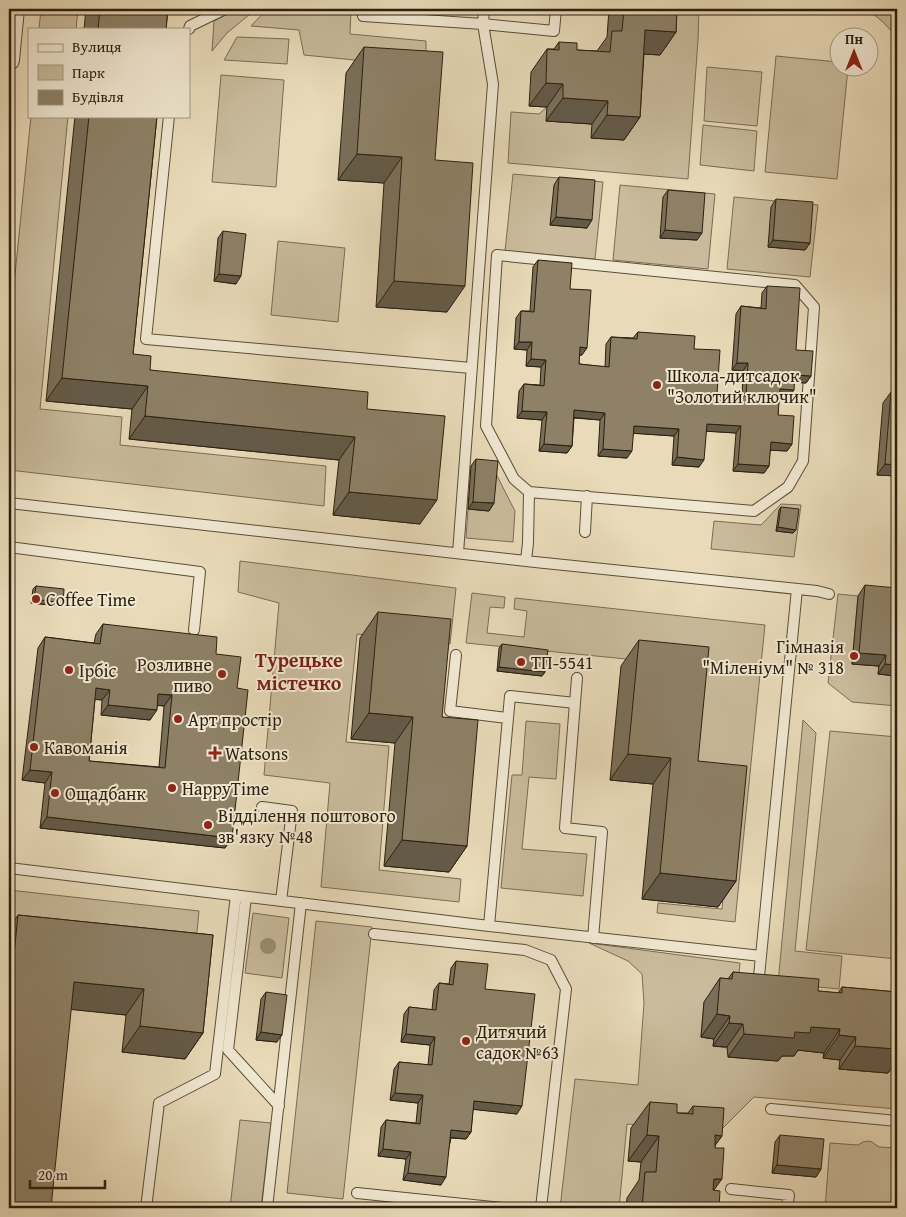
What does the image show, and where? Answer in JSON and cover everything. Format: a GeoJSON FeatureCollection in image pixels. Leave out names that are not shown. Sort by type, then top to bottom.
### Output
{"type":"FeatureCollection","features":[{"type":"Feature","properties":{"kind":"street"},"geometry":{"type":"LineString","coordinates":[[9,60],[14,9]]}},
{"type":"Feature","properties":{"kind":"lane"},"geometry":{"type":"LineString","coordinates":[[189,28],[225,9]]}},
{"type":"Feature","properties":{"kind":"lane"},"geometry":{"type":"LineString","coordinates":[[458,553],[492,84],[483,24],[484,9]]}},
{"type":"Feature","properties":{"kind":"lane"},"geometry":{"type":"LineString","coordinates":[[363,16],[483,24],[554,32],[556,9]]}},
{"type":"Feature","properties":{"kind":"lane"},"geometry":{"type":"LineString","coordinates":[[169,118],[146,339],[471,368]]}},
{"type":"Feature","properties":{"kind":"lane"},"geometry":{"type":"LineString","coordinates":[[497,255],[795,285],[814,308],[803,461],[788,487],[754,512],[586,496],[529,492],[514,479],[486,426],[497,255]]}},
{"type":"Feature","properties":{"kind":"lane"},"geometry":{"type":"LineString","coordinates":[[526,560],[529,492]]}},
{"type":"Feature","properties":{"kind":"lane"},"geometry":{"type":"LineString","coordinates":[[585,532],[586,496]]}},
{"type":"Feature","properties":{"kind":"lane"},"geometry":{"type":"LineString","coordinates":[[9,503],[817,591],[829,594]]}},
{"type":"Feature","properties":{"kind":"lane"},"geometry":{"type":"LineString","coordinates":[[9,547],[200,572],[194,630]]}},
{"type":"Feature","properties":{"kind":"lane"},"geometry":{"type":"LineString","coordinates":[[766,989],[758,988],[797,589]]}},
{"type":"Feature","properties":{"kind":"lane"},"geometry":{"type":"LineString","coordinates":[[456,655],[450,711],[508,718]]}},
{"type":"Feature","properties":{"kind":"lane"},"geometry":{"type":"LineString","coordinates":[[577,678],[565,828],[602,832],[593,938]]}},
{"type":"Feature","properties":{"kind":"lane"},"geometry":{"type":"LineString","coordinates":[[489,926],[510,696],[575,703]]}},
{"type":"Feature","properties":{"kind":"lane"},"geometry":{"type":"LineString","coordinates":[[262,807],[292,811],[282,901]]}},
{"type":"Feature","properties":{"kind":"lane"},"geometry":{"type":"LineString","coordinates":[[9,868],[489,926],[761,956]]}},
{"type":"Feature","properties":{"kind":"lane"},"geometry":{"type":"LineString","coordinates":[[241,896],[228,1050],[279,1106]]}},
{"type":"Feature","properties":{"kind":"lane"},"geometry":{"type":"LineString","coordinates":[[146,1208],[159,1103],[216,1074],[241,896]]}},
{"type":"Feature","properties":{"kind":"lane"},"geometry":{"type":"LineString","coordinates":[[267,1208],[302,903]]}},
{"type":"Feature","properties":{"kind":"lane"},"geometry":{"type":"LineString","coordinates":[[374,934],[525,950],[551,960],[566,989],[541,1208]]}},
{"type":"Feature","properties":{"kind":"lane"},"geometry":{"type":"LineString","coordinates":[[771,1109],[897,1121]]}},
{"type":"Feature","properties":{"kind":"lane"},"geometry":{"type":"LineString","coordinates":[[731,1189],[788,1195],[787,1208]]}},
{"type":"Feature","properties":{"kind":"lane"},"geometry":{"type":"LineString","coordinates":[[357,1193],[502,1208]]}},
{"type":"Feature","properties":{"kind":"green space"},"geometry":{"type":"Polygon","coordinates":[[[41,9],[78,9],[76,28],[39,28],[41,9]]]}},
{"type":"Feature","properties":{"kind":"green space"},"geometry":{"type":"Polygon","coordinates":[[[237,9],[256,9],[227,33],[212,51],[214,21],[237,9]]]}},
{"type":"Feature","properties":{"kind":"green space"},"geometry":{"type":"Polygon","coordinates":[[[267,9],[351,9],[350,34],[426,41],[426,67],[304,55],[299,30],[251,26],[267,9]]]}},
{"type":"Feature","properties":{"kind":"green space"},"geometry":{"type":"Polygon","coordinates":[[[662,9],[699,9],[688,179],[508,163],[511,112],[539,114],[547,107],[547,121],[592,124],[629,53],[662,9]]]}},
{"type":"Feature","properties":{"kind":"green space"},"geometry":{"type":"Polygon","coordinates":[[[867,9],[897,9],[897,37],[883,22],[867,9]]]}},
{"type":"Feature","properties":{"kind":"green space"},"geometry":{"type":"Polygon","coordinates":[[[237,37],[289,39],[287,64],[224,60],[237,37]]]}},
{"type":"Feature","properties":{"kind":"green space"},"geometry":{"type":"Polygon","coordinates":[[[776,56],[828,61],[828,78],[847,78],[837,179],[765,172],[776,56]]]}},
{"type":"Feature","properties":{"kind":"green space"},"geometry":{"type":"Polygon","coordinates":[[[707,67],[762,72],[757,126],[704,121],[707,67]]]}},
{"type":"Feature","properties":{"kind":"green space"},"geometry":{"type":"Polygon","coordinates":[[[221,75],[284,80],[276,187],[212,182],[221,75]]]}},
{"type":"Feature","properties":{"kind":"green space"},"geometry":{"type":"Polygon","coordinates":[[[31,118],[68,118],[40,409],[122,417],[120,445],[326,466],[324,506],[9,470],[9,334],[31,118]]]}},
{"type":"Feature","properties":{"kind":"green space"},"geometry":{"type":"Polygon","coordinates":[[[703,125],[757,131],[754,171],[700,165],[703,125]]]}},
{"type":"Feature","properties":{"kind":"green space"},"geometry":{"type":"Polygon","coordinates":[[[513,174],[603,182],[595,259],[505,251],[513,174]]]}},
{"type":"Feature","properties":{"kind":"green space"},"geometry":{"type":"Polygon","coordinates":[[[620,185],[715,194],[708,269],[613,260],[620,185]]]}},
{"type":"Feature","properties":{"kind":"green space"},"geometry":{"type":"Polygon","coordinates":[[[734,197],[818,205],[810,277],[727,269],[734,197]]]}},
{"type":"Feature","properties":{"kind":"green space"},"geometry":{"type":"Polygon","coordinates":[[[278,241],[345,248],[338,322],[271,315],[278,241]]]}},
{"type":"Feature","properties":{"kind":"green space"},"geometry":{"type":"Polygon","coordinates":[[[471,466],[493,468],[515,511],[513,542],[466,538],[471,466]]]}},
{"type":"Feature","properties":{"kind":"green space"},"geometry":{"type":"Polygon","coordinates":[[[781,504],[801,505],[794,557],[711,549],[714,521],[761,525],[781,504]]]}},
{"type":"Feature","properties":{"kind":"green space"},"geometry":{"type":"Polygon","coordinates":[[[240,561],[456,588],[450,644],[357,634],[346,742],[389,746],[379,870],[461,879],[459,902],[321,887],[330,783],[264,775],[279,603],[238,592],[240,561]]]}},
{"type":"Feature","properties":{"kind":"green space"},"geometry":{"type":"Polygon","coordinates":[[[472,593],[505,597],[504,608],[490,607],[487,633],[524,637],[527,611],[514,609],[515,598],[765,625],[735,922],[657,913],[658,903],[722,909],[733,782],[686,776],[696,666],[466,643],[472,593]]]}},
{"type":"Feature","properties":{"kind":"green space"},"geometry":{"type":"Polygon","coordinates":[[[838,594],[858,596],[852,663],[879,666],[878,674],[897,676],[897,706],[852,702],[828,683],[838,594]]]}},
{"type":"Feature","properties":{"kind":"green space"},"geometry":{"type":"Polygon","coordinates":[[[803,720],[816,733],[795,951],[842,956],[839,989],[778,983],[803,720]]]}},
{"type":"Feature","properties":{"kind":"green space"},"geometry":{"type":"Polygon","coordinates":[[[526,721],[560,724],[556,779],[529,777],[522,849],[587,854],[583,896],[501,888],[512,775],[522,775],[526,721]]]}},
{"type":"Feature","properties":{"kind":"green space"},"geometry":{"type":"Polygon","coordinates":[[[830,731],[897,737],[897,959],[806,950],[830,731]]]}},
{"type":"Feature","properties":{"kind":"green space"},"geometry":{"type":"Polygon","coordinates":[[[9,890],[199,911],[195,952],[9,932],[9,890]]]}},
{"type":"Feature","properties":{"kind":"green space"},"geometry":{"type":"Polygon","coordinates":[[[253,913],[289,918],[282,978],[245,973],[253,913]]]}},
{"type":"Feature","properties":{"kind":"green space"},"geometry":{"type":"Polygon","coordinates":[[[316,921],[372,927],[343,1199],[287,1193],[316,921]]]}},
{"type":"Feature","properties":{"kind":"green space"},"geometry":{"type":"Polygon","coordinates":[[[589,943],[740,963],[737,997],[704,1002],[701,1037],[714,1039],[713,1046],[778,1055],[795,1050],[824,1053],[824,1058],[840,1060],[839,1069],[888,1073],[890,1067],[897,1068],[897,1109],[754,1097],[720,1131],[627,1124],[619,1208],[560,1208],[575,1079],[638,1085],[644,1003],[642,974],[628,961],[589,943]]]}},
{"type":"Feature","properties":{"kind":"green space"},"geometry":{"type":"Polygon","coordinates":[[[240,1120],[271,1123],[261,1208],[230,1208],[240,1120]]]}},
{"type":"Feature","properties":{"kind":"green space"},"geometry":{"type":"Polygon","coordinates":[[[868,1141],[879,1147],[897,1148],[897,1208],[825,1208],[830,1143],[858,1145],[868,1141]]]}},
{"type":"Feature","properties":{"kind":"building"},"geometry":{"type":"Polygon","coordinates":[[[100,9],[168,9],[166,28],[98,28],[100,9]]]}},
{"type":"Feature","properties":{"kind":"building"},"geometry":{"type":"Polygon","coordinates":[[[624,9],[677,9],[676,32],[645,30],[640,117],[607,115],[608,101],[563,98],[563,84],[546,83],[547,49],[559,50],[559,42],[577,43],[577,50],[610,52],[612,31],[622,31],[624,9]]]}},
{"type":"Feature","properties":{"kind":"building"},"geometry":{"type":"Polygon","coordinates":[[[364,47],[443,52],[435,160],[473,163],[465,286],[394,281],[402,157],[357,154],[364,47]]]}},
{"type":"Feature","properties":{"kind":"building"},"geometry":{"type":"Polygon","coordinates":[[[89,118],[157,118],[133,354],[151,356],[150,370],[368,392],[367,409],[445,416],[437,500],[349,492],[355,437],[145,416],[148,386],[62,378],[89,118]]]}},
{"type":"Feature","properties":{"kind":"building"},"geometry":{"type":"Polygon","coordinates":[[[559,177],[595,180],[592,220],[556,217],[559,177]]]}},
{"type":"Feature","properties":{"kind":"building"},"geometry":{"type":"Polygon","coordinates":[[[668,190],[705,193],[702,233],[665,230],[668,190]]]}},
{"type":"Feature","properties":{"kind":"building"},"geometry":{"type":"Polygon","coordinates":[[[776,199],[813,202],[810,243],[773,240],[776,199]]]}},
{"type":"Feature","properties":{"kind":"building"},"geometry":{"type":"Polygon","coordinates":[[[223,231],[246,234],[241,276],[219,274],[223,231]]]}},
{"type":"Feature","properties":{"kind":"building"},"geometry":{"type":"Polygon","coordinates":[[[538,260],[572,263],[570,289],[591,290],[587,348],[580,347],[579,364],[609,367],[611,337],[637,339],[638,332],[695,336],[694,349],[720,350],[717,394],[746,396],[748,363],[737,363],[741,306],[766,309],[767,286],[800,288],[796,350],[813,351],[811,376],[795,375],[794,390],[780,389],[778,415],[794,416],[792,444],[771,442],[769,466],[738,464],[741,426],[707,424],[704,460],[677,457],[679,429],[634,426],[632,451],[603,449],[605,413],[574,410],[572,446],[544,444],[547,412],[522,411],[524,384],[544,386],[546,360],[531,359],[532,342],[519,342],[521,311],[534,312],[538,260]]]}},
{"type":"Feature","properties":{"kind":"building"},"geometry":{"type":"Polygon","coordinates":[[[891,392],[897,393],[897,465],[885,464],[891,392]]]}},
{"type":"Feature","properties":{"kind":"building"},"geometry":{"type":"Polygon","coordinates":[[[476,459],[498,461],[494,503],[473,502],[476,459]]]}},
{"type":"Feature","properties":{"kind":"building"},"geometry":{"type":"Polygon","coordinates":[[[781,507],[799,509],[796,530],[778,527],[781,507]]]}},
{"type":"Feature","properties":{"kind":"building"},"geometry":{"type":"Polygon","coordinates":[[[865,585],[897,588],[897,665],[885,664],[886,655],[859,653],[865,585]]]}},
{"type":"Feature","properties":{"kind":"building"},"geometry":{"type":"Polygon","coordinates":[[[36,586],[64,589],[63,603],[34,599],[36,586]]]}},
{"type":"Feature","properties":{"kind":"building"},"geometry":{"type":"Polygon","coordinates":[[[378,612],[451,619],[442,717],[478,720],[467,846],[402,840],[413,717],[369,713],[378,612]]]}},
{"type":"Feature","properties":{"kind":"building"},"geometry":{"type":"Polygon","coordinates":[[[103,624],[217,637],[216,654],[241,657],[237,688],[248,690],[232,838],[47,817],[52,772],[30,770],[45,637],[100,644],[103,624]],[[96,688],[89,761],[165,768],[172,695],[158,694],[157,710],[108,705],[110,690],[96,688]]]}},
{"type":"Feature","properties":{"kind":"building"},"geometry":{"type":"Polygon","coordinates":[[[639,640],[709,647],[698,761],[747,766],[736,881],[660,873],[671,758],[628,754],[639,640]]]}},
{"type":"Feature","properties":{"kind":"building","name":"ТП-5541"},"geometry":{"type":"Polygon","coordinates":[[[502,644],[548,650],[545,672],[499,667],[502,644]]]}},
{"type":"Feature","properties":{"kind":"building"},"geometry":{"type":"Polygon","coordinates":[[[18,915],[213,935],[203,1033],[140,1026],[144,989],[74,982],[51,1208],[9,1208],[9,1005],[18,915]]]}},
{"type":"Feature","properties":{"kind":"building"},"geometry":{"type":"Polygon","coordinates":[[[456,961],[488,964],[485,989],[535,994],[522,1106],[474,1101],[471,1132],[451,1130],[446,1177],[408,1173],[411,1152],[383,1149],[386,1120],[420,1124],[423,1095],[395,1093],[399,1062],[432,1065],[435,1037],[406,1034],[409,1007],[436,1010],[439,983],[453,985],[456,961]]]}},
{"type":"Feature","properties":{"kind":"building"},"geometry":{"type":"Polygon","coordinates":[[[733,972],[819,979],[818,991],[842,993],[842,987],[897,992],[897,1049],[855,1046],[856,1037],[839,1035],[840,1029],[811,1027],[810,1033],[795,1032],[794,1038],[744,1034],[743,1024],[729,1023],[730,1016],[717,1014],[720,978],[732,979],[733,972]]]}},
{"type":"Feature","properties":{"kind":"building"},"geometry":{"type":"Polygon","coordinates":[[[266,992],[287,995],[282,1035],[261,1032],[266,992]]]}},
{"type":"Feature","properties":{"kind":"building"},"geometry":{"type":"Polygon","coordinates":[[[650,1102],[677,1104],[677,1113],[693,1114],[693,1106],[724,1108],[722,1136],[715,1135],[715,1148],[724,1148],[722,1179],[714,1179],[713,1190],[720,1191],[719,1208],[681,1208],[666,1205],[666,1208],[642,1208],[645,1172],[656,1172],[659,1136],[647,1135],[650,1102]]]}},
{"type":"Feature","properties":{"kind":"building"},"geometry":{"type":"Polygon","coordinates":[[[780,1135],[824,1139],[821,1169],[777,1165],[780,1135]]]}},
{"type":"Feature","properties":{"kind":"place","name":"Школа-дитсадок \"Золотий ключик\""},"geometry":{"type":"Point","coordinates":[657,385]}},
{"type":"Feature","properties":{"kind":"place","name":"Coffee Time"},"geometry":{"type":"Point","coordinates":[36,599]}},
{"type":"Feature","properties":{"kind":"place","name":"Гімназія \"Міленіум\" № 318"},"geometry":{"type":"Point","coordinates":[854,656]}},
{"type":"Feature","properties":{"kind":"place","name":"ТП-5541"},"geometry":{"type":"Point","coordinates":[521,662]}},
{"type":"Feature","properties":{"kind":"place","name":"Ірбіс"},"geometry":{"type":"Point","coordinates":[69,670]}},
{"type":"Feature","properties":{"kind":"place","name":"Розливне пиво"},"geometry":{"type":"Point","coordinates":[222,674]}},
{"type":"Feature","properties":{"kind":"place","name":"Арт простір"},"geometry":{"type":"Point","coordinates":[178,719]}},
{"type":"Feature","properties":{"kind":"place","name":"Кавоманія"},"geometry":{"type":"Point","coordinates":[34,747]}},
{"type":"Feature","properties":{"kind":"place","name":"Watsons"},"geometry":{"type":"Point","coordinates":[215,753]}},
{"type":"Feature","properties":{"kind":"place","name":"HappyTime"},"geometry":{"type":"Point","coordinates":[172,788]}},
{"type":"Feature","properties":{"kind":"place","name":"Ощадбанк"},"geometry":{"type":"Point","coordinates":[55,793]}},
{"type":"Feature","properties":{"kind":"place","name":"Відділення поштового зв'язку №48"},"geometry":{"type":"Point","coordinates":[208,825]}},
{"type":"Feature","properties":{"kind":"place","name":"Дитячий садок №63"},"geometry":{"type":"Point","coordinates":[466,1041]}},
{"type":"Feature","properties":{"kind":"district","name":"Турецьке містечко"},"geometry":{"type":"Point","coordinates":[299,670]}}]}
